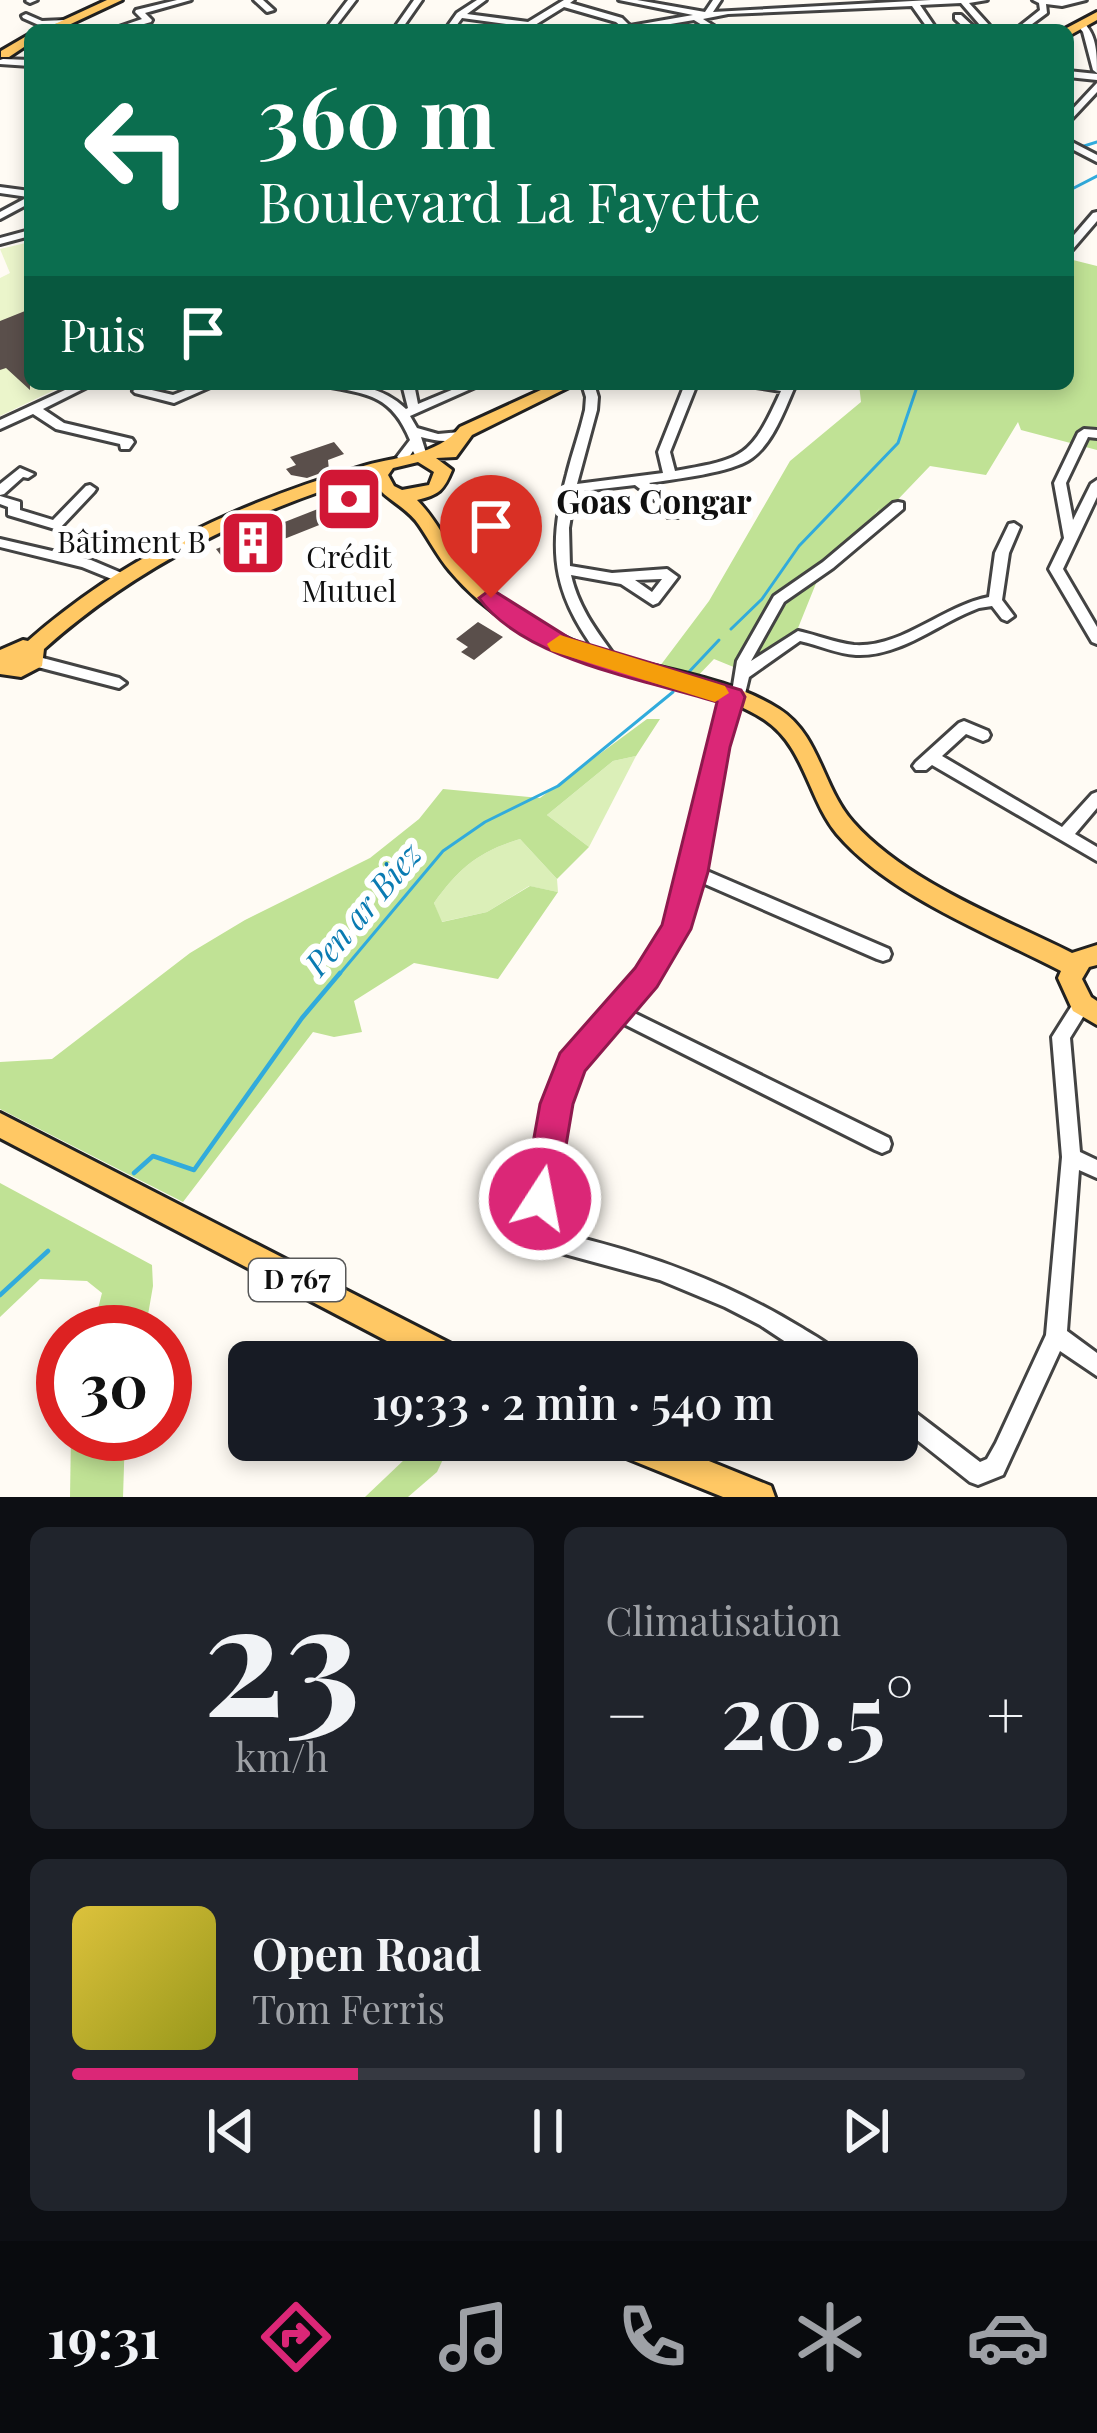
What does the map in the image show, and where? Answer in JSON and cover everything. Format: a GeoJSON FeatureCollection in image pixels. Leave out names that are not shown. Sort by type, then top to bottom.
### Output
{"type":"FeatureCollection","features":[{"type":"Feature","properties":{"kind":"main road"},"geometry":{"type":"LineString","coordinates":[[58,24],[116,0]]}},
{"type":"Feature","properties":{"kind":"main road"},"geometry":{"type":"LineString","coordinates":[[1074,29],[1097,15]]}},
{"type":"Feature","properties":{"kind":"main road"},"geometry":{"type":"LineString","coordinates":[[4,663],[23,646],[34,655],[110,573],[184,539],[457,439],[555,390]]}},
{"type":"Feature","properties":{"kind":"main road"},"geometry":{"type":"LineString","coordinates":[[428,516],[457,439]]}},
{"type":"Feature","properties":{"kind":"main road"},"geometry":{"type":"LineString","coordinates":[[403,455],[440,479]]}},
{"type":"Feature","properties":{"kind":"main road"},"geometry":{"type":"LineString","coordinates":[[401,496],[403,455]]}},
{"type":"Feature","properties":{"kind":"main road"},"geometry":{"type":"LineString","coordinates":[[401,496],[440,479]]}},
{"type":"Feature","properties":{"kind":"main road"},"geometry":{"type":"LineString","coordinates":[[401,496],[428,516],[445,552],[514,618],[562,645],[769,711],[795,732],[809,755],[824,800],[866,848],[1085,960],[1072,992],[1089,1009]]}},
{"type":"Feature","properties":{"kind":"main road","name":"D 767"},"geometry":{"type":"LineString","coordinates":[[0,1125],[416,1341]]}},
{"type":"Feature","properties":{"kind":"main road","name":"D 767"},"geometry":{"type":"LineString","coordinates":[[0,1142],[138,1197]]}},
{"type":"Feature","properties":{"kind":"main road"},"geometry":{"type":"LineString","coordinates":[[672,1461],[760,1497]]}},
{"type":"Feature","properties":{"kind":"street"},"geometry":{"type":"LineString","coordinates":[[134,24],[148,20],[140,12],[187,0]]}},
{"type":"Feature","properties":{"kind":"street"},"geometry":{"type":"LineString","coordinates":[[259,0],[270,10]]}},
{"type":"Feature","properties":{"kind":"street"},"geometry":{"type":"LineString","coordinates":[[334,24],[352,0]]}},
{"type":"Feature","properties":{"kind":"street"},"geometry":{"type":"LineString","coordinates":[[453,24],[482,0]]}},
{"type":"Feature","properties":{"kind":"street"},"geometry":{"type":"LineString","coordinates":[[608,17],[625,0],[701,16],[710,24]]}},
{"type":"Feature","properties":{"kind":"street"},"geometry":{"type":"LineString","coordinates":[[701,16],[717,0]]}},
{"type":"Feature","properties":{"kind":"street"},"geometry":{"type":"LineString","coordinates":[[672,24],[760,9],[983,0]]}},
{"type":"Feature","properties":{"kind":"street"},"geometry":{"type":"LineString","coordinates":[[1027,24],[1043,11],[1040,2],[1078,4],[1082,0]]}},
{"type":"Feature","properties":{"kind":"street"},"geometry":{"type":"LineString","coordinates":[[532,24],[565,1],[617,24]]}},
{"type":"Feature","properties":{"kind":"street"},"geometry":{"type":"LineString","coordinates":[[907,2],[928,24]]}},
{"type":"Feature","properties":{"kind":"street"},"geometry":{"type":"LineString","coordinates":[[460,15],[506,24]]}},
{"type":"Feature","properties":{"kind":"street"},"geometry":{"type":"LineString","coordinates":[[26,16],[38,24]]}},
{"type":"Feature","properties":{"kind":"street"},"geometry":{"type":"LineString","coordinates":[[958,17],[972,24]]}},
{"type":"Feature","properties":{"kind":"street"},"geometry":{"type":"LineString","coordinates":[[1074,29],[1087,31],[1097,78],[1092,100]]}},
{"type":"Feature","properties":{"kind":"street"},"geometry":{"type":"LineString","coordinates":[[1074,241],[1097,215]]}},
{"type":"Feature","properties":{"kind":"street"},"geometry":{"type":"LineString","coordinates":[[0,425],[74,390]]}},
{"type":"Feature","properties":{"kind":"street"},"geometry":{"type":"LineString","coordinates":[[139,391],[174,399],[196,390]]}},
{"type":"Feature","properties":{"kind":"street"},"geometry":{"type":"LineString","coordinates":[[354,390],[389,399],[410,412]]}},
{"type":"Feature","properties":{"kind":"street"},"geometry":{"type":"LineString","coordinates":[[389,399],[404,390]]}},
{"type":"Feature","properties":{"kind":"street"},"geometry":{"type":"LineString","coordinates":[[403,455],[409,390]]}},
{"type":"Feature","properties":{"kind":"street"},"geometry":{"type":"LineString","coordinates":[[410,412],[462,390]]}},
{"type":"Feature","properties":{"kind":"street"},"geometry":{"type":"LineString","coordinates":[[590,390],[592,409],[560,531],[562,569],[568,600],[612,662]]}},
{"type":"Feature","properties":{"kind":"street"},"geometry":{"type":"LineString","coordinates":[[669,472],[664,452],[690,390]]}},
{"type":"Feature","properties":{"kind":"street"},"geometry":{"type":"LineString","coordinates":[[569,488],[727,466],[748,455],[787,390]]}},
{"type":"Feature","properties":{"kind":"street"},"geometry":{"type":"LineString","coordinates":[[34,409],[49,422],[128,442],[124,446]]}},
{"type":"Feature","properties":{"kind":"street"},"geometry":{"type":"LineString","coordinates":[[1070,537],[1060,483],[1084,433],[1097,434]]}},
{"type":"Feature","properties":{"kind":"street"},"geometry":{"type":"LineString","coordinates":[[28,474],[20,472],[0,495],[15,505],[13,512],[64,528],[40,552]]}},
{"type":"Feature","properties":{"kind":"street"},"geometry":{"type":"LineString","coordinates":[[636,479],[678,511],[673,514]]}},
{"type":"Feature","properties":{"kind":"street"},"geometry":{"type":"LineString","coordinates":[[1097,484],[1056,569],[1097,639]]}},
{"type":"Feature","properties":{"kind":"street"},"geometry":{"type":"LineString","coordinates":[[55,525],[90,489]]}},
{"type":"Feature","properties":{"kind":"street"},"geometry":{"type":"LineString","coordinates":[[800,1341],[685,1276],[630,1256],[546,1240],[539,1235],[540,1199],[561,1087],[571,1063],[663,954],[693,872],[716,747],[743,674],[743,661],[779,599],[828,566],[898,506]]}},
{"type":"Feature","properties":{"kind":"street"},"geometry":{"type":"LineString","coordinates":[[994,601],[1000,549],[1014,526]]}},
{"type":"Feature","properties":{"kind":"street"},"geometry":{"type":"LineString","coordinates":[[0,544],[110,573]]}},
{"type":"Feature","properties":{"kind":"street"},"geometry":{"type":"LineString","coordinates":[[562,569],[614,577]]}},
{"type":"Feature","properties":{"kind":"street"},"geometry":{"type":"LineString","coordinates":[[743,674],[798,636],[859,651],[886,647],[918,636],[959,609],[994,601]]}},
{"type":"Feature","properties":{"kind":"street"},"geometry":{"type":"LineString","coordinates":[[994,601],[1006,616]]}},
{"type":"Feature","properties":{"kind":"street"},"geometry":{"type":"LineString","coordinates":[[34,655],[119,683]]}},
{"type":"Feature","properties":{"kind":"street"},"geometry":{"type":"LineString","coordinates":[[983,735],[964,727],[926,762],[1097,855]]}},
{"type":"Feature","properties":{"kind":"street"},"geometry":{"type":"LineString","coordinates":[[1064,835],[1097,798]]}},
{"type":"Feature","properties":{"kind":"street"},"geometry":{"type":"LineString","coordinates":[[693,872],[884,954]]}},
{"type":"Feature","properties":{"kind":"street"},"geometry":{"type":"LineString","coordinates":[[918,1428],[967,1468],[987,1472],[1004,1451],[1056,1336],[1070,1157],[1061,1037],[1089,1009]]}},
{"type":"Feature","properties":{"kind":"street"},"geometry":{"type":"LineString","coordinates":[[616,1012],[882,1144]]}},
{"type":"Feature","properties":{"kind":"street"},"geometry":{"type":"LineString","coordinates":[[1070,1157],[1097,1168]]}},
{"type":"Feature","properties":{"kind":"street"},"geometry":{"type":"LineString","coordinates":[[1056,1336],[1097,1366]]}},
{"type":"Feature","properties":{"kind":"green space"},"geometry":{"type":"Polygon","coordinates":[[[24,243],[24,390],[54,390],[0,416],[0,278],[10,273],[0,249],[24,243]]]}},
{"type":"Feature","properties":{"kind":"green space"},"geometry":{"type":"Polygon","coordinates":[[[1074,260],[1097,266],[1097,450],[1021,430],[1018,422],[986,475],[930,466],[861,538],[880,507],[858,539],[825,561],[796,633],[750,664],[736,668],[714,659],[694,680],[657,670],[709,601],[790,461],[861,402],[860,390],[1074,390],[1074,260]]]}},
{"type":"Feature","properties":{"kind":"green space"},"geometry":{"type":"Polygon","coordinates":[[[647,719],[660,719],[636,756],[613,761],[547,815],[589,847],[557,879],[520,839],[471,863],[434,903],[442,922],[487,912],[530,886],[558,892],[498,979],[414,963],[354,1001],[362,1032],[334,1037],[313,1032],[183,1202],[0,1109],[0,1062],[52,1059],[190,953],[370,858],[419,819],[443,789],[540,798],[647,719]]]}},
{"type":"Feature","properties":{"kind":"green space"},"geometry":{"type":"Polygon","coordinates":[[[636,756],[589,847],[547,815],[613,761],[636,756]]]}},
{"type":"Feature","properties":{"kind":"green space"},"geometry":{"type":"Polygon","coordinates":[[[520,839],[557,879],[558,892],[529,886],[487,912],[441,922],[434,903],[452,880],[481,856],[520,839]]]}},
{"type":"Feature","properties":{"kind":"green space"},"geometry":{"type":"Polygon","coordinates":[[[0,1183],[152,1265],[150,1305],[99,1305],[102,1293],[87,1281],[40,1279],[0,1317],[0,1183]]]}},
{"type":"Feature","properties":{"kind":"green space"},"geometry":{"type":"Polygon","coordinates":[[[71,1461],[124,1461],[123,1497],[70,1497],[71,1461]]]}},
{"type":"Feature","properties":{"kind":"green space"},"geometry":{"type":"Polygon","coordinates":[[[403,1461],[442,1461],[437,1472],[408,1497],[365,1497],[403,1461]]]}},
{"type":"Feature","properties":{"kind":"building"},"geometry":{"type":"Polygon","coordinates":[[[24,311],[24,384],[6,368],[0,370],[0,321],[24,311]]]}},
{"type":"Feature","properties":{"kind":"building"},"geometry":{"type":"Polygon","coordinates":[[[334,442],[344,454],[328,460],[329,470],[307,478],[286,469],[296,465],[290,457],[334,442]]]}},
{"type":"Feature","properties":{"kind":"building"},"geometry":{"type":"Polygon","coordinates":[[[356,494],[367,506],[226,562],[216,549],[356,494]]]}},
{"type":"Feature","properties":{"kind":"building"},"geometry":{"type":"Polygon","coordinates":[[[478,622],[503,637],[474,660],[461,652],[468,647],[456,639],[478,622]]]}},
{"type":"Feature","properties":{"kind":"waterway"},"geometry":{"type":"LineString","coordinates":[[1081,147],[1097,142]]}},
{"type":"Feature","properties":{"kind":"waterway","name":"Pen ar Biez"},"geometry":{"type":"LineString","coordinates":[[1074,188],[1097,176]]}},
{"type":"Feature","properties":{"kind":"waterway","name":"Pen ar Biez"},"geometry":{"type":"LineString","coordinates":[[731,629],[762,599],[799,546],[898,443],[916,390]]}},
{"type":"Feature","properties":{"kind":"waterway","name":"Pen ar Biez"},"geometry":{"type":"LineString","coordinates":[[687,674],[719,640]]}},
{"type":"Feature","properties":{"kind":"waterway","name":"Pen ar Biez"},"geometry":{"type":"LineString","coordinates":[[338,976],[443,851],[485,822],[558,786],[673,692]]}},
{"type":"Feature","properties":{"kind":"waterway","name":"Pen ar Biez"},"geometry":{"type":"LineString","coordinates":[[134,1173],[153,1156],[194,1170],[302,1018],[340,973]]}},
{"type":"Feature","properties":{"kind":"waterway","name":"Pen ar Biez"},"geometry":{"type":"LineString","coordinates":[[0,1295],[48,1251]]}},
{"type":"Feature","properties":{"kind":"slow traffic"},"geometry":{"type":"LineString","coordinates":[[560,644],[715,693]]}},
{"type":"Feature","properties":{"kind":"place","name":"Crédit Mutuel"},"geometry":{"type":"Point","coordinates":[349,499]}},
{"type":"Feature","properties":{"kind":"place","name":"Bâtiment B"},"geometry":{"type":"Point","coordinates":[253,543]}},
{"type":"Feature","properties":{"kind":"district","name":"Goas Congar"},"geometry":{"type":"Point","coordinates":[654,502]}},
{"type":"Feature","properties":{"kind":"route"},"geometry":{"type":"LineString","coordinates":[[491,598],[514,618],[562,645],[732,697],[716,747],[693,872],[676,929],[646,977],[571,1063],[556,1104],[540,1199]]}}]}
